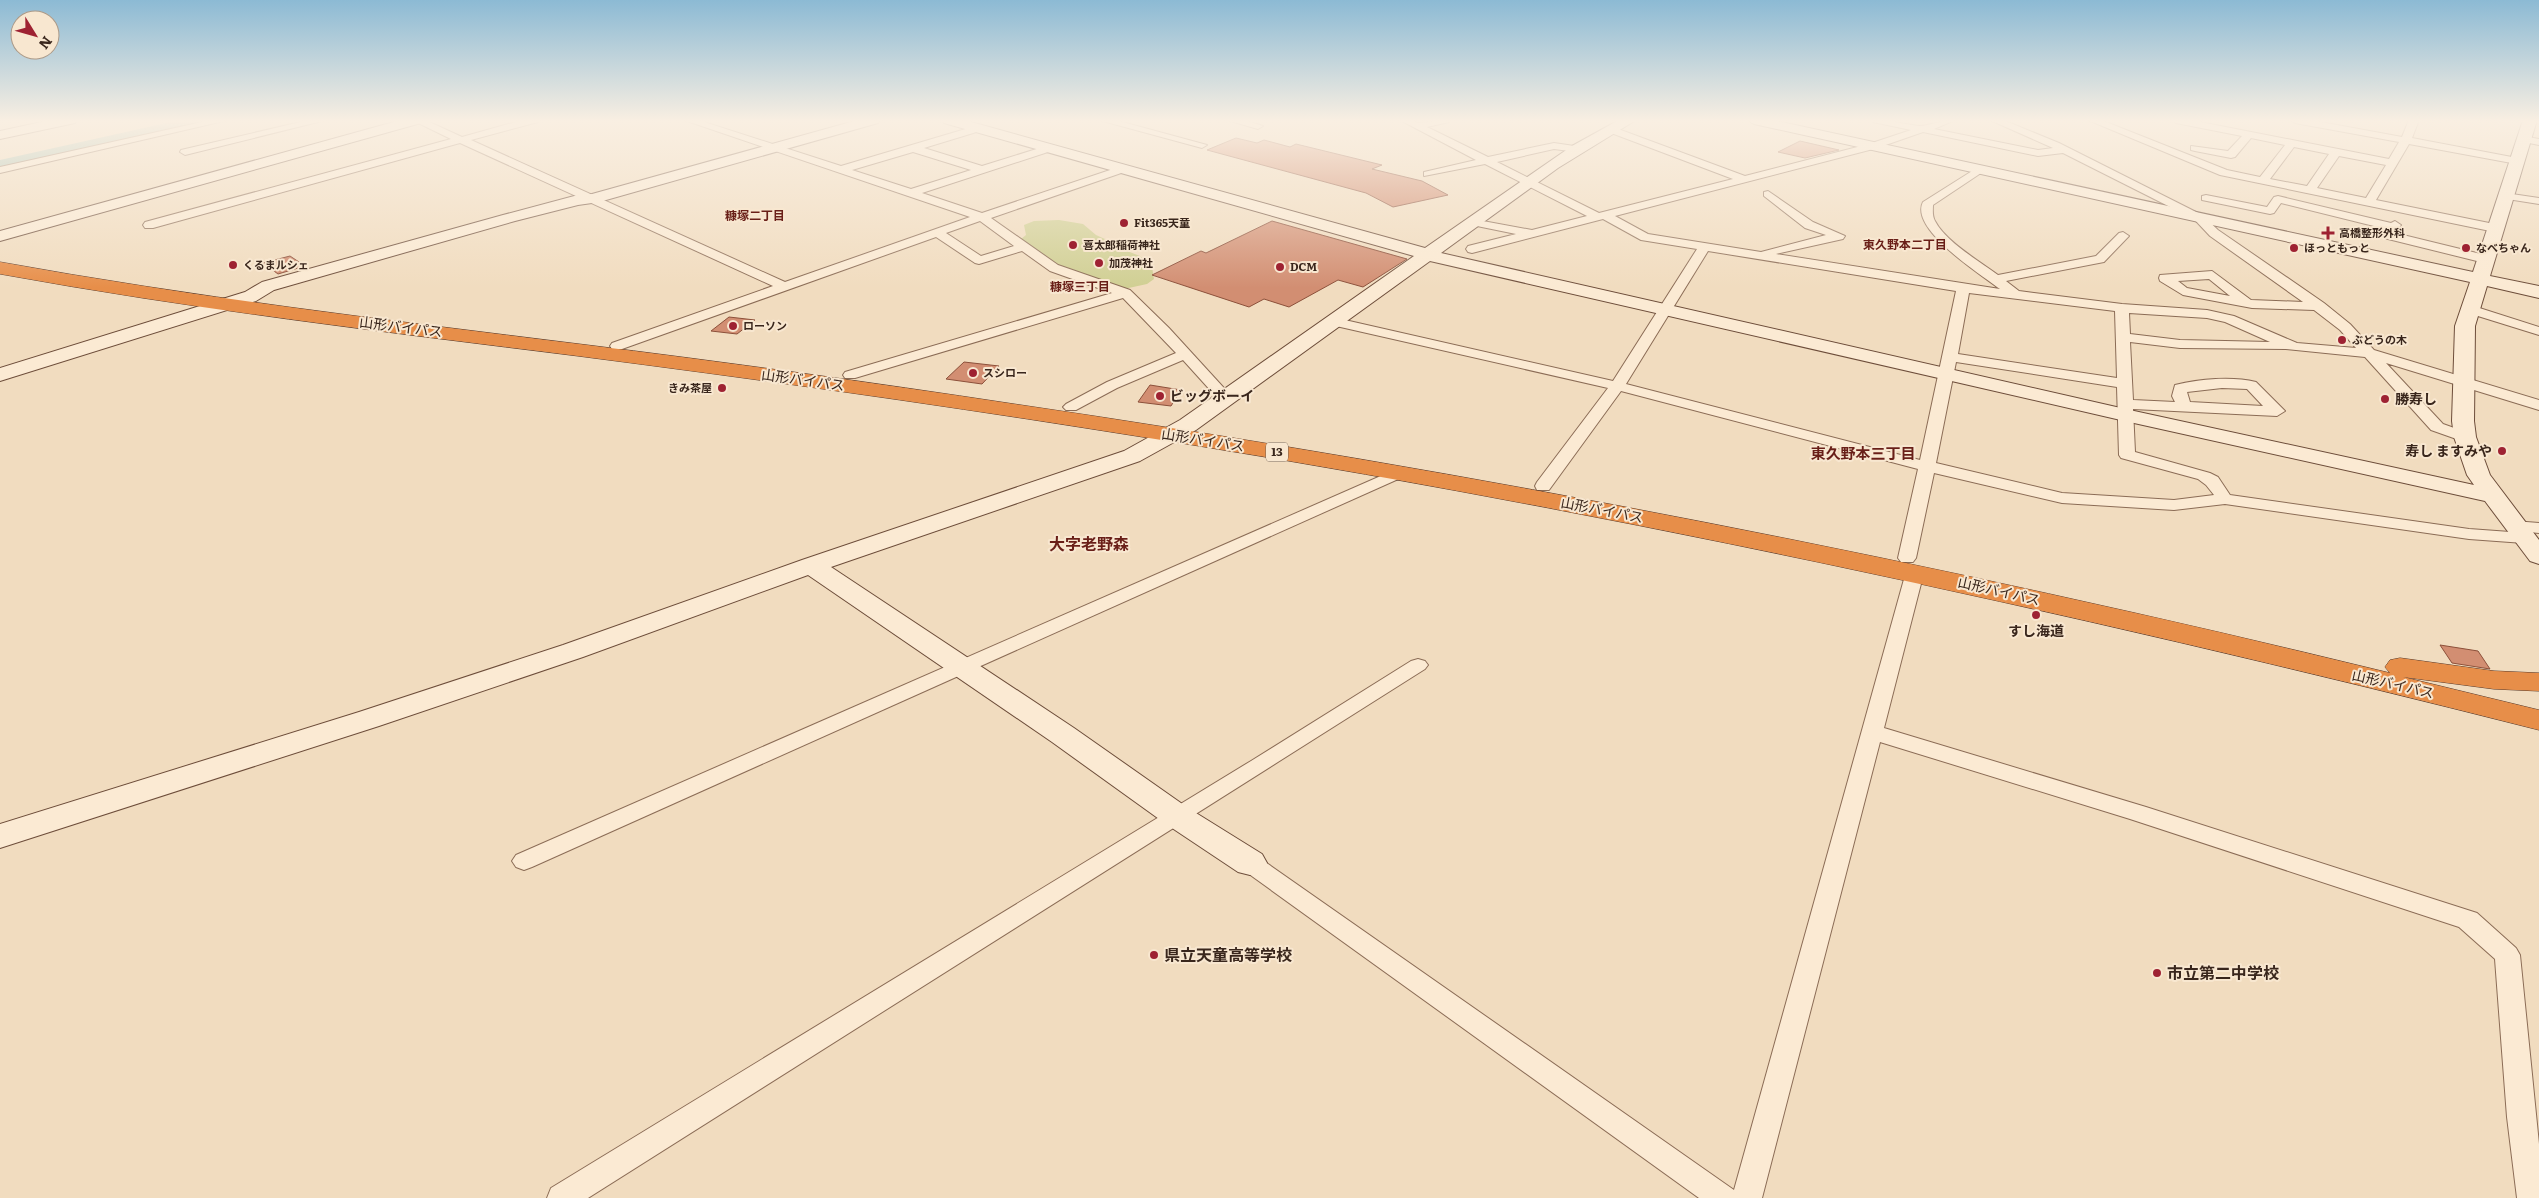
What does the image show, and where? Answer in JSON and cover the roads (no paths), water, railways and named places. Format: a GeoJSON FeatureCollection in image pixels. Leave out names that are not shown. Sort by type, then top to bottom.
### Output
{"type":"FeatureCollection","features":[{"type":"Feature","properties":{"kind":"highway","name":"山形バイパス"},"geometry":{"type":"LineString","coordinates":[[0,260],[249,296],[617,346],[850,375],[1071,407],[1399,473],[1910,565],[2539,720]]}},
{"type":"Feature","properties":{"kind":"highway","name":"山形バイパス"},"geometry":{"type":"LineString","coordinates":[[0,268],[226,304],[1399,459],[1543,486],[2400,667],[2539,701]]}},
{"type":"Feature","properties":{"kind":"highway"},"geometry":{"type":"LineString","coordinates":[[2400,667],[2494,680],[2539,682]]}},
{"type":"Feature","properties":{"kind":"street"},"geometry":{"type":"LineString","coordinates":[[0,236],[216,176]]}},
{"type":"Feature","properties":{"kind":"street"},"geometry":{"type":"LineString","coordinates":[[149,225],[330,176]]}},
{"type":"Feature","properties":{"kind":"street"},"geometry":{"type":"LineString","coordinates":[[542,176],[783,286]]}},
{"type":"Feature","properties":{"kind":"street"},"geometry":{"type":"LineString","coordinates":[[0,375],[249,296],[297,288],[551,215],[587,204],[593,199],[676,176]]}},
{"type":"Feature","properties":{"kind":"street"},"geometry":{"type":"LineString","coordinates":[[859,176],[982,216],[1023,247],[1067,274],[1125,294],[1226,399]]}},
{"type":"Feature","properties":{"kind":"street"},"geometry":{"type":"LineString","coordinates":[[911,193],[964,176]]}},
{"type":"Feature","properties":{"kind":"street"},"geometry":{"type":"LineString","coordinates":[[617,346],[982,216],[1103,176]]}},
{"type":"Feature","properties":{"kind":"street"},"geometry":{"type":"LineString","coordinates":[[1148,176],[1429,256],[1663,309],[1949,366],[2493,496]]}},
{"type":"Feature","properties":{"kind":"street"},"geometry":{"type":"LineString","coordinates":[[1519,176],[1645,237],[1963,288],[2122,308],[2207,314],[2229,319],[2294,347]]}},
{"type":"Feature","properties":{"kind":"street"},"geometry":{"type":"LineString","coordinates":[[0,836],[495,678],[811,565],[1132,456],[1180,430],[1226,399],[1429,256],[1538,176]]}},
{"type":"Feature","properties":{"kind":"street"},"geometry":{"type":"LineString","coordinates":[[1737,176],[1744,179]]}},
{"type":"Feature","properties":{"kind":"street"},"geometry":{"type":"LineString","coordinates":[[1472,249],[1756,176]]}},
{"type":"Feature","properties":{"kind":"street"},"geometry":{"type":"LineString","coordinates":[[1970,176],[1927,204],[1929,221],[1943,237],[2016,295]]}},
{"type":"Feature","properties":{"kind":"street"},"geometry":{"type":"LineString","coordinates":[[2011,176],[2539,292]]}},
{"type":"Feature","properties":{"kind":"street"},"geometry":{"type":"LineString","coordinates":[[2116,176],[2198,217],[2214,233],[2319,306],[2345,328],[2437,427],[2465,437]]}},
{"type":"Feature","properties":{"kind":"street"},"geometry":{"type":"LineString","coordinates":[[2198,217],[2206,198],[2222,176]]}},
{"type":"Feature","properties":{"kind":"street"},"geometry":{"type":"LineString","coordinates":[[2240,176],[2495,228]]}},
{"type":"Feature","properties":{"kind":"street"},"geometry":{"type":"LineString","coordinates":[[2263,180],[2266,176]]}},
{"type":"Feature","properties":{"kind":"street"},"geometry":{"type":"LineString","coordinates":[[2310,190],[2320,176]]}},
{"type":"Feature","properties":{"kind":"street"},"geometry":{"type":"LineString","coordinates":[[2369,202],[2383,176]]}},
{"type":"Feature","properties":{"kind":"street"},"geometry":{"type":"LineString","coordinates":[[2512,176],[2470,309],[2463,344],[2465,437],[2479,474],[2493,496],[2526,531],[2539,556]]}},
{"type":"Feature","properties":{"kind":"street"},"geometry":{"type":"LineString","coordinates":[[1757,255],[1839,236],[1809,225],[1768,194]]}},
{"type":"Feature","properties":{"kind":"street"},"geometry":{"type":"LineString","coordinates":[[2505,196],[2539,201]]}},
{"type":"Feature","properties":{"kind":"street"},"geometry":{"type":"LineString","coordinates":[[2206,198],[2270,211],[2278,199],[2393,227]]}},
{"type":"Feature","properties":{"kind":"street"},"geometry":{"type":"LineString","coordinates":[[2405,210],[2388,235],[2485,259]]}},
{"type":"Feature","properties":{"kind":"street"},"geometry":{"type":"LineString","coordinates":[[1476,222],[1532,234]]}},
{"type":"Feature","properties":{"kind":"street"},"geometry":{"type":"LineString","coordinates":[[937,232],[979,260],[1023,247]]}},
{"type":"Feature","properties":{"kind":"street"},"geometry":{"type":"LineString","coordinates":[[1996,279],[2100,259],[2123,236]]}},
{"type":"Feature","properties":{"kind":"street"},"geometry":{"type":"LineString","coordinates":[[1543,486],[1617,386],[1663,309],[1704,247]]}},
{"type":"Feature","properties":{"kind":"street"},"geometry":{"type":"LineString","coordinates":[[2246,302],[2212,275],[2165,278],[2183,291],[2252,304],[2319,306]]}},
{"type":"Feature","properties":{"kind":"street"},"geometry":{"type":"LineString","coordinates":[[1747,1198],[1873,732],[1910,565],[1926,466],[1949,366],[1963,288]]}},
{"type":"Feature","properties":{"kind":"street"},"geometry":{"type":"LineString","coordinates":[[850,375],[1125,294]]}},
{"type":"Feature","properties":{"kind":"street"},"geometry":{"type":"LineString","coordinates":[[2122,308],[2127,455],[2204,476],[2212,481],[2225,499]]}},
{"type":"Feature","properties":{"kind":"street"},"geometry":{"type":"LineString","coordinates":[[2470,309],[2539,331]]}},
{"type":"Feature","properties":{"kind":"street"},"geometry":{"type":"LineString","coordinates":[[1336,322],[1617,386],[1926,466],[2062,498],[2166,505],[2225,499],[2469,534],[2526,531]]}},
{"type":"Feature","properties":{"kind":"street"},"geometry":{"type":"LineString","coordinates":[[2122,336],[2180,344],[2294,347],[2369,353],[2539,405]]}},
{"type":"Feature","properties":{"kind":"street"},"geometry":{"type":"LineString","coordinates":[[1071,407],[1112,385],[1184,354]]}},
{"type":"Feature","properties":{"kind":"street"},"geometry":{"type":"LineString","coordinates":[[1949,366],[2124,384]]}},
{"type":"Feature","properties":{"kind":"street"},"geometry":{"type":"LineString","coordinates":[[2125,409],[2185,407],[2277,411],[2251,385],[2222,384],[2180,388],[2180,396],[2185,407]]}},
{"type":"Feature","properties":{"kind":"street"},"geometry":{"type":"LineString","coordinates":[[524,861],[1399,473]]}},
{"type":"Feature","properties":{"kind":"street"},"geometry":{"type":"LineString","coordinates":[[811,565],[1177,816],[1250,863],[1723,1198]]}},
{"type":"Feature","properties":{"kind":"street"},"geometry":{"type":"LineString","coordinates":[[562,1198],[1418,665]]}},
{"type":"Feature","properties":{"kind":"street"},"geometry":{"type":"LineString","coordinates":[[1873,732],[2138,814],[2468,920],[2508,955],[2521,1117],[2532,1198]]}},
{"type":"Feature","properties":{"kind":"place","name":"Fit365天童"},"geometry":{"type":"Point","coordinates":[1124,223]}},
{"type":"Feature","properties":{"kind":"place","name":"高橋整形外科"},"geometry":{"type":"Point","coordinates":[2328,233]}},
{"type":"Feature","properties":{"kind":"place","name":"喜太郎稲荷神社"},"geometry":{"type":"Point","coordinates":[1073,245]}},
{"type":"Feature","properties":{"kind":"place","name":"ほっともっと"},"geometry":{"type":"Point","coordinates":[2294,248]}},
{"type":"Feature","properties":{"kind":"place","name":"なべちゃん"},"geometry":{"type":"Point","coordinates":[2466,248]}},
{"type":"Feature","properties":{"kind":"place","name":"加茂神社"},"geometry":{"type":"Point","coordinates":[1099,263]}},
{"type":"Feature","properties":{"kind":"place","name":"くるまルシェ"},"geometry":{"type":"Point","coordinates":[233,265]}},
{"type":"Feature","properties":{"kind":"place","name":"DCM"},"geometry":{"type":"Point","coordinates":[1280,267]}},
{"type":"Feature","properties":{"kind":"place","name":"ローソン"},"geometry":{"type":"Point","coordinates":[733,326]}},
{"type":"Feature","properties":{"kind":"place","name":"ぶどうの木"},"geometry":{"type":"Point","coordinates":[2342,340]}},
{"type":"Feature","properties":{"kind":"place","name":"スシロー"},"geometry":{"type":"Point","coordinates":[973,373]}},
{"type":"Feature","properties":{"kind":"place","name":"きみ茶屋"},"geometry":{"type":"Point","coordinates":[722,388]}},
{"type":"Feature","properties":{"kind":"place","name":"ビッグボーイ"},"geometry":{"type":"Point","coordinates":[1160,396]}},
{"type":"Feature","properties":{"kind":"place","name":"勝寿し"},"geometry":{"type":"Point","coordinates":[2385,399]}},
{"type":"Feature","properties":{"kind":"place","name":"寿し ますみや"},"geometry":{"type":"Point","coordinates":[2502,451]}},
{"type":"Feature","properties":{"kind":"place","name":"すし海道"},"geometry":{"type":"Point","coordinates":[2036,615]}},
{"type":"Feature","properties":{"kind":"place","name":"県立天童高等学校"},"geometry":{"type":"Point","coordinates":[1154,955]}},
{"type":"Feature","properties":{"kind":"place","name":"市立第二中学校"},"geometry":{"type":"Point","coordinates":[2157,973]}},
{"type":"Feature","properties":{"kind":"district","name":"糠塚二丁目"},"geometry":{"type":"Point","coordinates":[755,216]}},
{"type":"Feature","properties":{"kind":"district","name":"東久野本二丁目"},"geometry":{"type":"Point","coordinates":[1905,245]}},
{"type":"Feature","properties":{"kind":"district","name":"糠塚三丁目"},"geometry":{"type":"Point","coordinates":[1080,287]}},
{"type":"Feature","properties":{"kind":"district","name":"東久野本三丁目"},"geometry":{"type":"Point","coordinates":[1863,454]}},
{"type":"Feature","properties":{"kind":"district","name":"大字老野森"},"geometry":{"type":"Point","coordinates":[1089,544]}}]}
